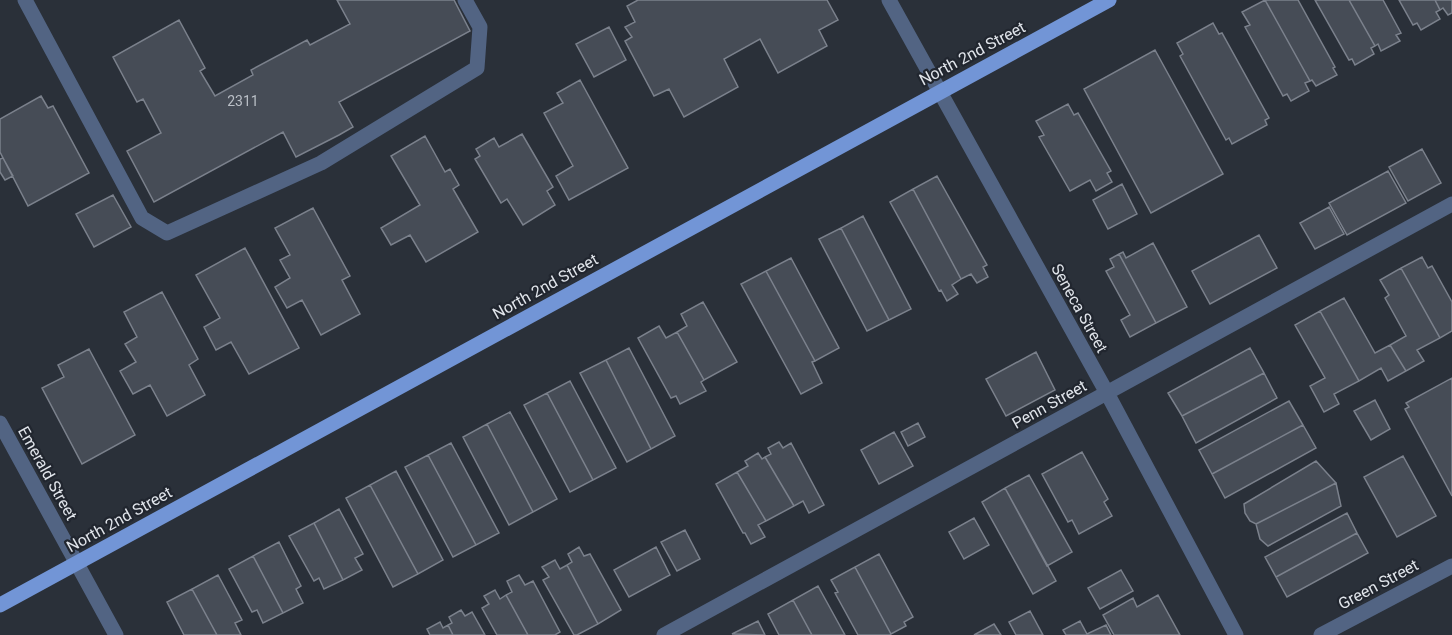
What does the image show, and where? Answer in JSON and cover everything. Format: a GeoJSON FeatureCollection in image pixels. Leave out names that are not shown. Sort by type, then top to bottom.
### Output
{"type":"FeatureCollection","features":[{"type":"Feature","properties":{"kind":"main road","name":"North 2nd Street"},"geometry":{"type":"LineString","coordinates":[[0,605],[1108,0]]}},
{"type":"Feature","properties":{"kind":"street"},"geometry":{"type":"LineString","coordinates":[[25,0],[142,218],[167,233],[321,163],[477,68],[480,27],[465,0]]}},
{"type":"Feature","properties":{"kind":"street","name":"Seneca Street"},"geometry":{"type":"LineString","coordinates":[[889,0],[1107,393],[1236,635]]}},
{"type":"Feature","properties":{"kind":"street","name":"Penn Street"},"geometry":{"type":"LineString","coordinates":[[664,635],[1452,204]]}},
{"type":"Feature","properties":{"kind":"street","name":"Emerald Street"},"geometry":{"type":"LineString","coordinates":[[0,423],[116,635]]}},
{"type":"Feature","properties":{"kind":"street","name":"Green Street"},"geometry":{"type":"LineString","coordinates":[[1321,635],[1452,566]]}},
{"type":"Feature","properties":{"kind":"building"},"geometry":{"type":"Polygon","coordinates":[[[337,0],[454,0],[470,31],[339,102],[353,127],[339,135],[296,157],[283,132],[154,202],[127,151],[161,133],[143,99],[137,102],[113,57],[179,20],[205,68],[200,71],[215,96],[253,75],[251,70],[307,40],[310,45],[350,24],[337,0]]]}},
{"type":"Feature","properties":{"kind":"building"},"geometry":{"type":"Polygon","coordinates":[[[638,0],[827,0],[838,20],[819,30],[827,46],[778,73],[760,39],[724,59],[738,87],[684,117],[669,89],[654,96],[625,41],[632,37],[625,27],[635,22],[627,6],[638,0]]]}},
{"type":"Feature","properties":{"kind":"building"},"geometry":{"type":"Polygon","coordinates":[[[1265,0],[1310,81],[1305,83],[1309,91],[1291,101],[1287,94],[1283,96],[1245,27],[1250,25],[1242,12],[1265,0]]]}},
{"type":"Feature","properties":{"kind":"building"},"geometry":{"type":"Polygon","coordinates":[[[1265,0],[1298,0],[1335,67],[1333,68],[1337,75],[1316,86],[1312,80],[1310,81],[1265,0]]]}},
{"type":"Feature","properties":{"kind":"building"},"geometry":{"type":"Polygon","coordinates":[[[1315,0],[1349,0],[1375,46],[1371,48],[1374,54],[1355,65],[1352,59],[1349,60],[1315,0]]]}},
{"type":"Feature","properties":{"kind":"building"},"geometry":{"type":"Polygon","coordinates":[[[1349,0],[1383,0],[1401,33],[1396,35],[1400,41],[1381,51],[1378,44],[1375,46],[1349,0]]]}},
{"type":"Feature","properties":{"kind":"building"},"geometry":{"type":"Polygon","coordinates":[[[1399,0],[1435,0],[1440,10],[1436,12],[1440,19],[1421,30],[1417,23],[1413,25],[1399,0]]]}},
{"type":"Feature","properties":{"kind":"building"},"geometry":{"type":"Polygon","coordinates":[[[1435,0],[1452,0],[1452,13],[1448,15],[1443,8],[1440,10],[1435,0]]]}},
{"type":"Feature","properties":{"kind":"building"},"geometry":{"type":"Polygon","coordinates":[[[1213,23],[1219,34],[1222,33],[1269,118],[1265,120],[1267,125],[1232,144],[1229,138],[1226,140],[1180,56],[1183,54],[1177,43],[1213,23]]]}},
{"type":"Feature","properties":{"kind":"building"},"geometry":{"type":"Polygon","coordinates":[[[609,27],[626,60],[594,77],[576,44],[609,27]]]}},
{"type":"Feature","properties":{"kind":"building"},"geometry":{"type":"Polygon","coordinates":[[[1155,50],[1223,174],[1151,213],[1084,89],[1155,50]]]}},
{"type":"Feature","properties":{"kind":"building"},"geometry":{"type":"Polygon","coordinates":[[[580,80],[628,168],[569,200],[556,176],[573,166],[544,113],[563,103],[557,93],[580,80]]]}},
{"type":"Feature","properties":{"kind":"building"},"geometry":{"type":"Polygon","coordinates":[[[41,96],[48,108],[53,106],[89,173],[28,206],[0,152],[0,119],[41,96]]]}},
{"type":"Feature","properties":{"kind":"building"},"geometry":{"type":"Polygon","coordinates":[[[1068,104],[1074,115],[1078,113],[1111,171],[1107,173],[1112,182],[1096,191],[1090,180],[1070,191],[1039,137],[1044,135],[1036,121],[1068,104]]]}},
{"type":"Feature","properties":{"kind":"building"},"geometry":{"type":"Polygon","coordinates":[[[522,134],[553,187],[547,191],[555,205],[523,225],[507,199],[501,203],[475,159],[480,156],[476,149],[494,138],[499,147],[522,134]]]}},
{"type":"Feature","properties":{"kind":"building"},"geometry":{"type":"Polygon","coordinates":[[[425,136],[445,172],[450,169],[459,185],[453,189],[478,232],[426,262],[410,235],[391,245],[381,228],[420,205],[391,156],[425,136]]]}},
{"type":"Feature","properties":{"kind":"building"},"geometry":{"type":"Polygon","coordinates":[[[1422,149],[1441,183],[1408,201],[1389,167],[1422,149]]]}},
{"type":"Feature","properties":{"kind":"building"},"geometry":{"type":"Polygon","coordinates":[[[3,158],[13,176],[5,180],[0,172],[0,159],[3,158]]]}},
{"type":"Feature","properties":{"kind":"building"},"geometry":{"type":"Polygon","coordinates":[[[1388,171],[1406,203],[1347,235],[1329,203],[1388,171]]]}},
{"type":"Feature","properties":{"kind":"building"},"geometry":{"type":"Polygon","coordinates":[[[937,176],[987,265],[983,267],[988,277],[977,283],[971,274],[961,279],[913,189],[937,176]]]}},
{"type":"Feature","properties":{"kind":"building"},"geometry":{"type":"Polygon","coordinates":[[[1122,184],[1137,214],[1108,229],[1093,200],[1122,184]]]}},
{"type":"Feature","properties":{"kind":"building"},"geometry":{"type":"Polygon","coordinates":[[[913,189],[961,279],[952,285],[958,294],[947,301],[941,290],[939,291],[890,202],[913,189]]]}},
{"type":"Feature","properties":{"kind":"building"},"geometry":{"type":"Polygon","coordinates":[[[113,195],[131,227],[94,247],[76,214],[113,195]]]}},
{"type":"Feature","properties":{"kind":"building"},"geometry":{"type":"Polygon","coordinates":[[[1329,207],[1344,234],[1315,249],[1300,223],[1329,207]]]}},
{"type":"Feature","properties":{"kind":"building"},"geometry":{"type":"Polygon","coordinates":[[[313,208],[350,276],[342,280],[360,314],[321,335],[302,300],[287,308],[275,287],[290,278],[280,260],[290,255],[275,228],[313,208]]]}},
{"type":"Feature","properties":{"kind":"building"},"geometry":{"type":"Polygon","coordinates":[[[863,216],[911,309],[889,320],[841,228],[863,216]]]}},
{"type":"Feature","properties":{"kind":"building"},"geometry":{"type":"Polygon","coordinates":[[[841,228],[889,320],[867,331],[819,239],[841,228]]]}},
{"type":"Feature","properties":{"kind":"building"},"geometry":{"type":"Polygon","coordinates":[[[1259,235],[1277,268],[1210,304],[1192,271],[1259,235]]]}},
{"type":"Feature","properties":{"kind":"building"},"geometry":{"type":"Polygon","coordinates":[[[1153,243],[1187,307],[1156,323],[1119,254],[1123,252],[1126,258],[1153,243]]]}},
{"type":"Feature","properties":{"kind":"building"},"geometry":{"type":"Polygon","coordinates":[[[245,248],[299,348],[249,374],[231,342],[216,350],[204,327],[220,318],[196,275],[245,248]]]}},
{"type":"Feature","properties":{"kind":"building"},"geometry":{"type":"Polygon","coordinates":[[[1119,254],[1156,323],[1130,337],[1121,320],[1130,315],[1106,271],[1114,267],[1110,259],[1119,254]]]}},
{"type":"Feature","properties":{"kind":"building"},"geometry":{"type":"Polygon","coordinates":[[[1422,257],[1428,268],[1432,266],[1452,302],[1452,331],[1440,338],[1401,268],[1422,257]]]}},
{"type":"Feature","properties":{"kind":"building"},"geometry":{"type":"Polygon","coordinates":[[[791,258],[839,348],[815,361],[766,271],[791,258]]]}},
{"type":"Feature","properties":{"kind":"building"},"geometry":{"type":"Polygon","coordinates":[[[1401,268],[1440,338],[1417,350],[1424,361],[1406,371],[1390,345],[1406,336],[1385,298],[1389,295],[1380,280],[1401,268]]]}},
{"type":"Feature","properties":{"kind":"building"},"geometry":{"type":"Polygon","coordinates":[[[766,271],[815,361],[812,362],[822,383],[801,394],[741,284],[766,271]]]}},
{"type":"Feature","properties":{"kind":"building"},"geometry":{"type":"Polygon","coordinates":[[[162,292],[198,359],[189,365],[205,395],[167,416],[150,385],[133,394],[120,371],[136,362],[125,344],[137,337],[124,312],[162,292]]]}},
{"type":"Feature","properties":{"kind":"building"},"geometry":{"type":"Polygon","coordinates":[[[1344,298],[1375,353],[1390,345],[1406,371],[1388,381],[1381,368],[1359,381],[1320,311],[1344,298]]]}},
{"type":"Feature","properties":{"kind":"building"},"geometry":{"type":"Polygon","coordinates":[[[703,302],[737,362],[704,380],[677,332],[687,326],[681,314],[703,302]]]}},
{"type":"Feature","properties":{"kind":"building"},"geometry":{"type":"Polygon","coordinates":[[[1320,311],[1359,381],[1334,394],[1339,404],[1324,412],[1310,386],[1325,378],[1295,325],[1320,311]]]}},
{"type":"Feature","properties":{"kind":"building"},"geometry":{"type":"Polygon","coordinates":[[[659,326],[666,338],[677,332],[704,380],[701,382],[706,391],[680,404],[676,396],[671,398],[638,338],[659,326]]]}},
{"type":"Feature","properties":{"kind":"building"},"geometry":{"type":"Polygon","coordinates":[[[629,348],[675,436],[651,449],[606,360],[629,348]]]}},
{"type":"Feature","properties":{"kind":"building"},"geometry":{"type":"Polygon","coordinates":[[[1250,348],[1264,373],[1182,416],[1168,393],[1250,348]]]}},
{"type":"Feature","properties":{"kind":"building"},"geometry":{"type":"Polygon","coordinates":[[[89,349],[135,435],[82,464],[42,388],[64,377],[58,365],[89,349]]]}},
{"type":"Feature","properties":{"kind":"building"},"geometry":{"type":"Polygon","coordinates":[[[1036,352],[1055,390],[1006,416],[986,379],[1036,352]]]}},
{"type":"Feature","properties":{"kind":"building"},"geometry":{"type":"Polygon","coordinates":[[[606,360],[651,449],[627,462],[580,373],[606,360]]]}},
{"type":"Feature","properties":{"kind":"building"},"geometry":{"type":"Polygon","coordinates":[[[1264,373],[1277,398],[1196,443],[1182,416],[1264,373]]]}},
{"type":"Feature","properties":{"kind":"building"},"geometry":{"type":"Polygon","coordinates":[[[1452,378],[1452,496],[1405,409],[1409,407],[1406,403],[1452,378]]]}},
{"type":"Feature","properties":{"kind":"building"},"geometry":{"type":"Polygon","coordinates":[[[570,381],[616,468],[593,480],[547,393],[570,381]]]}},
{"type":"Feature","properties":{"kind":"building"},"geometry":{"type":"Polygon","coordinates":[[[547,393],[593,480],[570,492],[524,405],[547,393]]]}},
{"type":"Feature","properties":{"kind":"building"},"geometry":{"type":"Polygon","coordinates":[[[1375,400],[1390,429],[1371,440],[1354,411],[1375,400]]]}},
{"type":"Feature","properties":{"kind":"building"},"geometry":{"type":"Polygon","coordinates":[[[1289,401],[1303,425],[1212,474],[1199,450],[1289,401]]]}},
{"type":"Feature","properties":{"kind":"building"},"geometry":{"type":"Polygon","coordinates":[[[510,412],[557,499],[533,512],[487,424],[510,412]]]}},
{"type":"Feature","properties":{"kind":"building"},"geometry":{"type":"Polygon","coordinates":[[[918,423],[925,437],[908,446],[901,432],[918,423]]]}},
{"type":"Feature","properties":{"kind":"building"},"geometry":{"type":"Polygon","coordinates":[[[487,424],[533,512],[509,525],[463,437],[487,424]]]}},
{"type":"Feature","properties":{"kind":"building"},"geometry":{"type":"Polygon","coordinates":[[[1303,425],[1316,448],[1225,498],[1212,474],[1303,425]]]}},
{"type":"Feature","properties":{"kind":"building"},"geometry":{"type":"Polygon","coordinates":[[[894,432],[913,466],[879,484],[861,450],[894,432]]]}},
{"type":"Feature","properties":{"kind":"building"},"geometry":{"type":"Polygon","coordinates":[[[779,442],[783,448],[791,443],[824,505],[809,513],[803,501],[794,506],[765,457],[771,454],[768,448],[779,442]]]}},
{"type":"Feature","properties":{"kind":"building"},"geometry":{"type":"Polygon","coordinates":[[[451,443],[499,533],[476,545],[428,455],[451,443]]]}},
{"type":"Feature","properties":{"kind":"building"},"geometry":{"type":"Polygon","coordinates":[[[1082,452],[1108,499],[1104,502],[1112,516],[1079,534],[1072,520],[1068,522],[1042,474],[1082,452]]]}},
{"type":"Feature","properties":{"kind":"building"},"geometry":{"type":"Polygon","coordinates":[[[758,453],[762,459],[765,457],[794,506],[766,521],[737,472],[748,466],[745,461],[758,453]]]}},
{"type":"Feature","properties":{"kind":"building"},"geometry":{"type":"Polygon","coordinates":[[[428,455],[476,545],[453,557],[405,467],[428,455]]]}},
{"type":"Feature","properties":{"kind":"building"},"geometry":{"type":"Polygon","coordinates":[[[1403,456],[1436,516],[1397,537],[1364,477],[1403,456]]]}},
{"type":"Feature","properties":{"kind":"building"},"geometry":{"type":"Polygon","coordinates":[[[1316,461],[1336,483],[1256,524],[1250,521],[1245,513],[1244,504],[1316,461]]]}},
{"type":"Feature","properties":{"kind":"building"},"geometry":{"type":"Polygon","coordinates":[[[396,471],[443,560],[418,574],[370,485],[396,471]]]}},
{"type":"Feature","properties":{"kind":"building"},"geometry":{"type":"Polygon","coordinates":[[[737,472],[766,521],[758,525],[765,537],[751,544],[716,484],[737,472]]]}},
{"type":"Feature","properties":{"kind":"building"},"geometry":{"type":"Polygon","coordinates":[[[1029,475],[1072,552],[1047,566],[1005,488],[1029,475]]]}},
{"type":"Feature","properties":{"kind":"building"},"geometry":{"type":"Polygon","coordinates":[[[1336,483],[1341,506],[1268,546],[1260,539],[1256,524],[1336,483]]]}},
{"type":"Feature","properties":{"kind":"building"},"geometry":{"type":"Polygon","coordinates":[[[370,485],[418,574],[393,587],[346,498],[370,485]]]}},
{"type":"Feature","properties":{"kind":"building"},"geometry":{"type":"Polygon","coordinates":[[[1005,488],[1056,581],[1033,594],[982,502],[1005,488]]]}},
{"type":"Feature","properties":{"kind":"building"},"geometry":{"type":"Polygon","coordinates":[[[339,509],[363,554],[355,558],[362,570],[343,580],[314,523],[339,509]]]}},
{"type":"Feature","properties":{"kind":"building"},"geometry":{"type":"Polygon","coordinates":[[[1347,513],[1357,533],[1276,577],[1265,557],[1347,513]]]}},
{"type":"Feature","properties":{"kind":"building"},"geometry":{"type":"Polygon","coordinates":[[[974,518],[989,545],[964,559],[949,532],[974,518]]]}},
{"type":"Feature","properties":{"kind":"building"},"geometry":{"type":"Polygon","coordinates":[[[314,523],[343,580],[324,589],[319,578],[314,581],[289,536],[314,523]]]}},
{"type":"Feature","properties":{"kind":"building"},"geometry":{"type":"Polygon","coordinates":[[[685,530],[700,559],[677,571],[661,542],[685,530]]]}},
{"type":"Feature","properties":{"kind":"building"},"geometry":{"type":"Polygon","coordinates":[[[1357,533],[1368,553],[1287,597],[1276,577],[1357,533]]]}},
{"type":"Feature","properties":{"kind":"building"},"geometry":{"type":"Polygon","coordinates":[[[279,542],[301,586],[296,589],[303,603],[283,613],[253,556],[279,542]]]}},
{"type":"Feature","properties":{"kind":"building"},"geometry":{"type":"Polygon","coordinates":[[[579,547],[584,556],[590,554],[621,610],[598,624],[567,565],[572,562],[568,554],[579,547]]]}},
{"type":"Feature","properties":{"kind":"building"},"geometry":{"type":"Polygon","coordinates":[[[656,547],[670,575],[629,597],[614,570],[656,547]]]}},
{"type":"Feature","properties":{"kind":"building"},"geometry":{"type":"Polygon","coordinates":[[[879,554],[913,617],[904,622],[906,626],[891,634],[855,567],[879,554]]]}},
{"type":"Feature","properties":{"kind":"building"},"geometry":{"type":"Polygon","coordinates":[[[253,556],[283,613],[263,623],[257,610],[252,612],[229,569],[253,556]]]}},
{"type":"Feature","properties":{"kind":"building"},"geometry":{"type":"Polygon","coordinates":[[[555,560],[560,569],[567,565],[598,624],[577,635],[574,635],[543,580],[549,577],[542,567],[555,560]]]}},
{"type":"Feature","properties":{"kind":"building"},"geometry":{"type":"Polygon","coordinates":[[[855,567],[890,635],[858,635],[835,593],[838,592],[831,580],[855,567]]]}},
{"type":"Feature","properties":{"kind":"building"},"geometry":{"type":"Polygon","coordinates":[[[1121,570],[1133,591],[1100,609],[1088,588],[1121,570]]]}},
{"type":"Feature","properties":{"kind":"building"},"geometry":{"type":"Polygon","coordinates":[[[218,575],[242,620],[235,623],[241,635],[217,635],[192,589],[218,575]]]}},
{"type":"Feature","properties":{"kind":"building"},"geometry":{"type":"Polygon","coordinates":[[[519,575],[525,585],[533,581],[560,632],[555,635],[528,635],[506,595],[512,592],[507,581],[519,575]]]}},
{"type":"Feature","properties":{"kind":"building"},"geometry":{"type":"Polygon","coordinates":[[[818,586],[845,635],[812,635],[793,600],[818,586]]]}},
{"type":"Feature","properties":{"kind":"building"},"geometry":{"type":"Polygon","coordinates":[[[192,589],[217,635],[184,635],[167,602],[192,589]]]}},
{"type":"Feature","properties":{"kind":"building"},"geometry":{"type":"Polygon","coordinates":[[[495,590],[500,599],[506,595],[528,635],[497,635],[482,608],[489,604],[484,596],[495,590]]]}},
{"type":"Feature","properties":{"kind":"building"},"geometry":{"type":"Polygon","coordinates":[[[1158,595],[1180,635],[1114,635],[1103,615],[1133,598],[1137,607],[1158,595]]]}},
{"type":"Feature","properties":{"kind":"building"},"geometry":{"type":"Polygon","coordinates":[[[793,600],[812,635],[779,635],[768,614],[793,600]]]}},
{"type":"Feature","properties":{"kind":"building"},"geometry":{"type":"Polygon","coordinates":[[[461,610],[465,616],[472,612],[485,635],[453,635],[448,625],[452,623],[449,617],[461,610]]]}},
{"type":"Feature","properties":{"kind":"building"},"geometry":{"type":"Polygon","coordinates":[[[1030,611],[1043,635],[1016,635],[1009,622],[1030,611]]]}},
{"type":"Feature","properties":{"kind":"building"},"geometry":{"type":"Polygon","coordinates":[[[758,621],[765,635],[732,634],[758,621]]]}},
{"type":"Feature","properties":{"kind":"building"},"geometry":{"type":"Polygon","coordinates":[[[1080,621],[1087,634],[1106,625],[1111,635],[1066,635],[1063,630],[1080,621]]]}},
{"type":"Feature","properties":{"kind":"building"},"geometry":{"type":"Polygon","coordinates":[[[440,622],[443,628],[448,625],[453,635],[430,635],[427,629],[440,622]]]}},
{"type":"Feature","properties":{"kind":"building"},"geometry":{"type":"Polygon","coordinates":[[[994,624],[1001,635],[974,635],[994,624]]]}}]}
